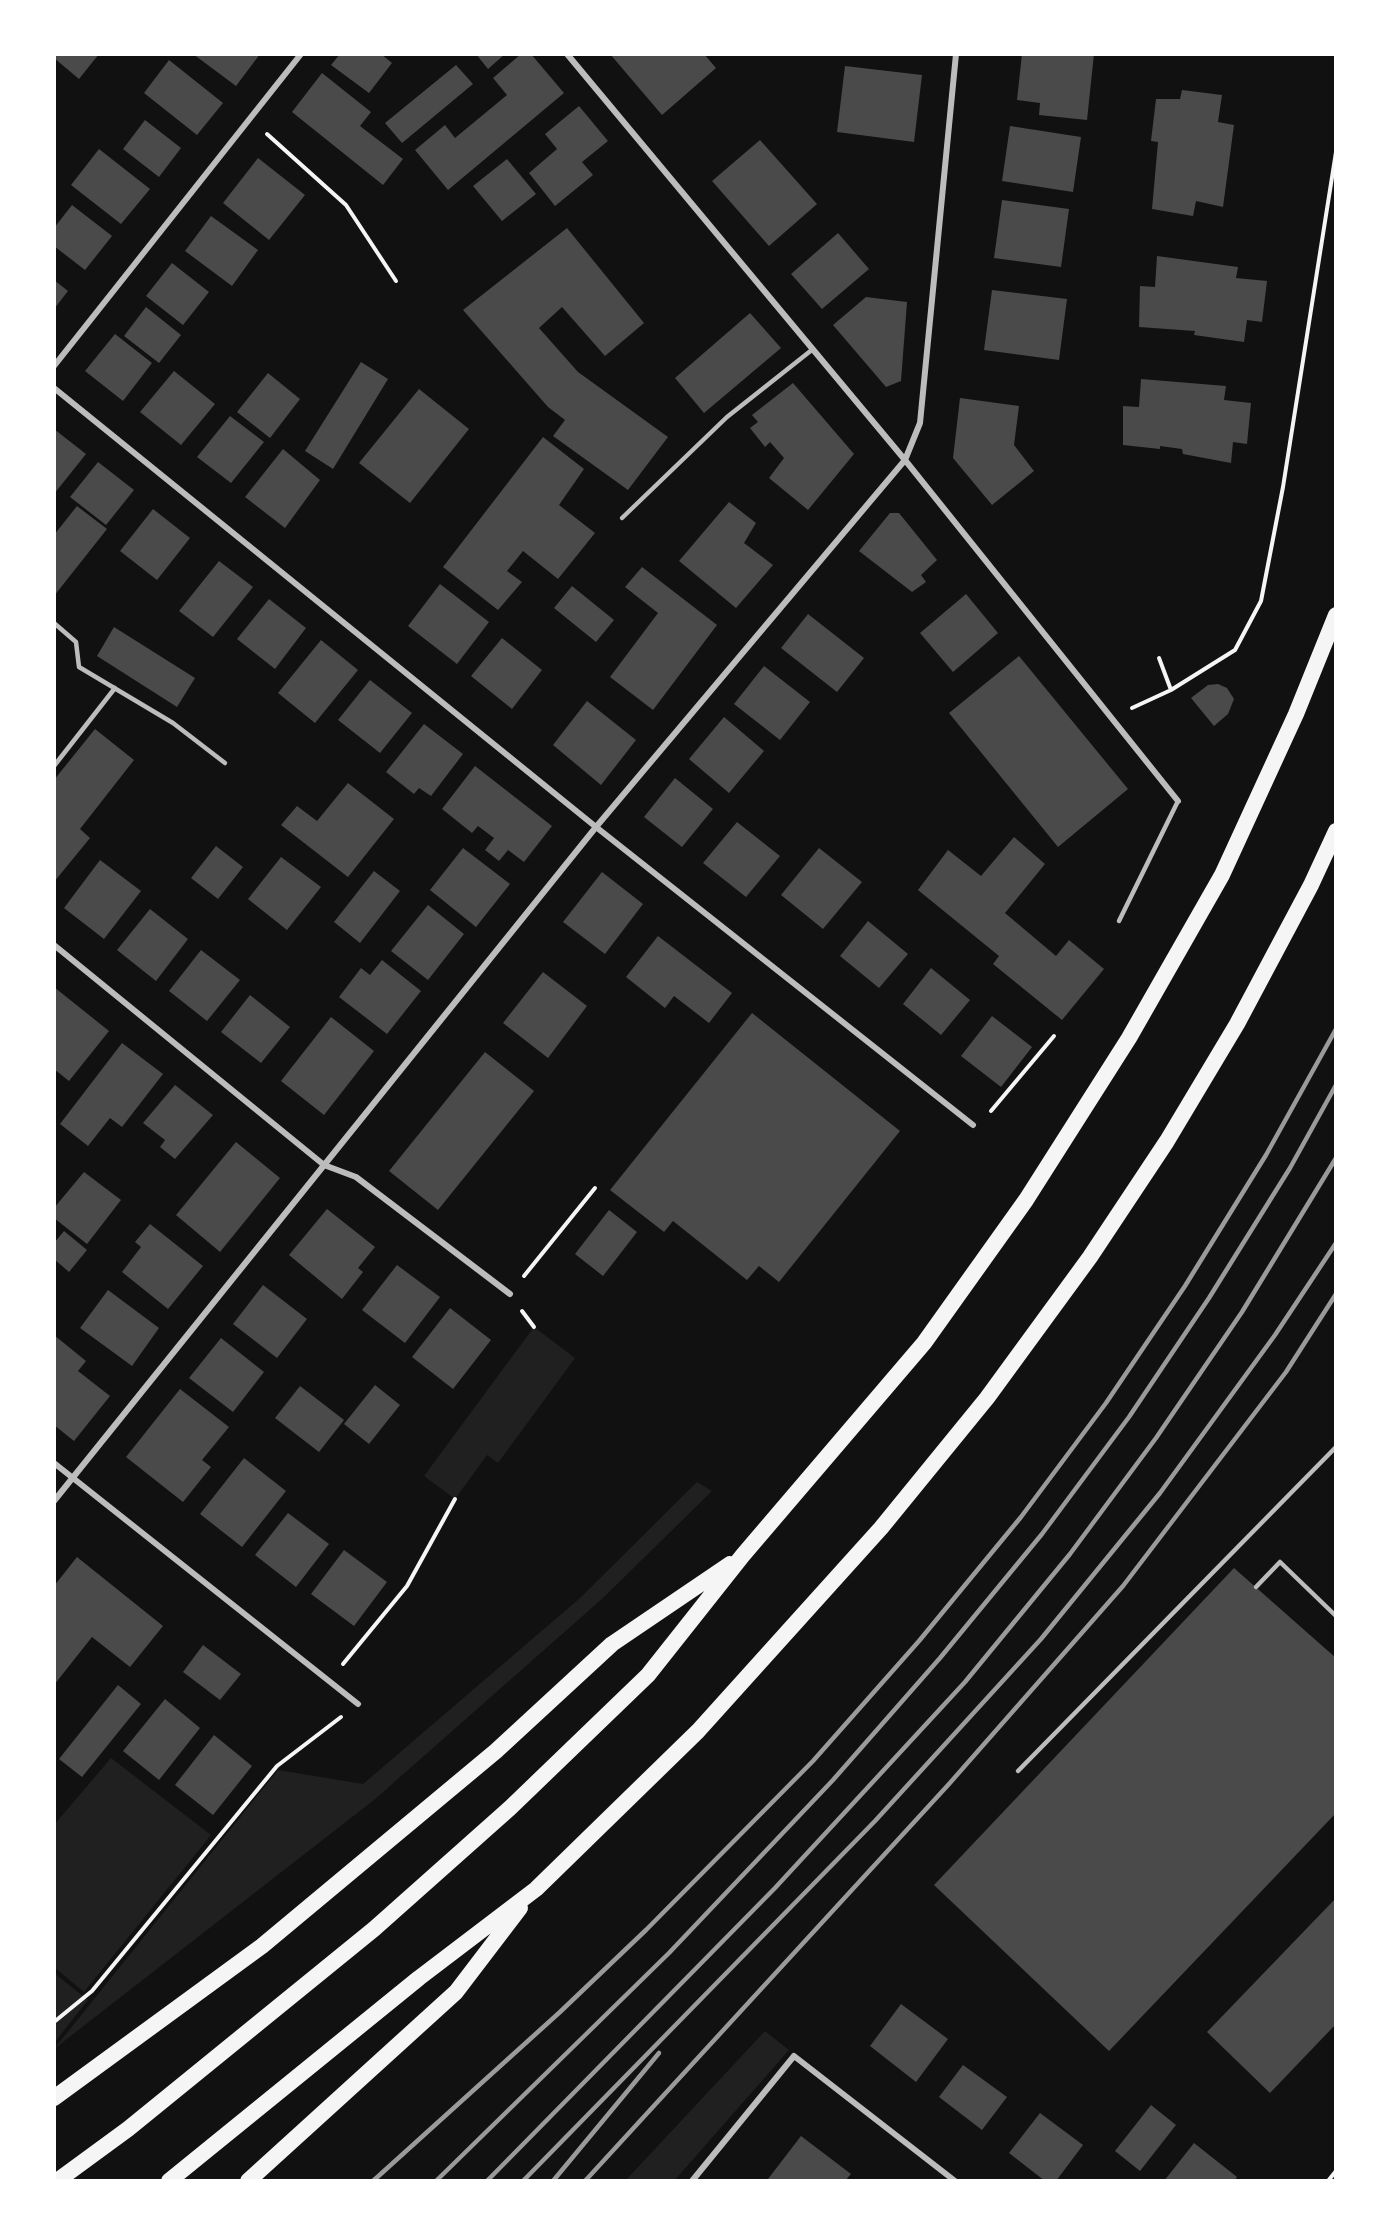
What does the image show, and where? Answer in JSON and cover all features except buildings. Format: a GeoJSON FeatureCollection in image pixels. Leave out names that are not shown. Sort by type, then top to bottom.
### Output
{"type":"FeatureCollection","features":[{"type":"Feature","properties":{"kind":"highway"},"geometry":{"type":"LineString","coordinates":[[57,2181],[128,2128],[374,1929],[510,1808],[648,1676],[743,1555],[924,1343],[1026,1200],[1129,1038],[1222,875],[1296,714],[1336,615]]}},
{"type":"Feature","properties":{"kind":"highway"},"geometry":{"type":"LineString","coordinates":[[169,2181],[419,1978],[536,1889],[698,1731],[880,1528],[987,1398],[1090,1257],[1167,1141],[1237,1024],[1311,885],[1336,831]]}},
{"type":"Feature","properties":{"kind":"highway"},"geometry":{"type":"LineString","coordinates":[[54,2098],[262,1946],[496,1751],[612,1644],[743,1555]]}},
{"type":"Feature","properties":{"kind":"highway"},"geometry":{"type":"LineString","coordinates":[[248,2181],[456,1992],[536,1889]]}},
{"type":"Feature","properties":{"kind":"street"},"geometry":{"type":"LineString","coordinates":[[54,366],[301,54]]}},
{"type":"Feature","properties":{"kind":"street"},"geometry":{"type":"LineString","coordinates":[[567,54],[905,460],[1178,801]]}},
{"type":"Feature","properties":{"kind":"street"},"geometry":{"type":"LineString","coordinates":[[54,1501],[596,826],[905,460],[920,423],[956,54]]}},
{"type":"Feature","properties":{"kind":"street"},"geometry":{"type":"LineString","coordinates":[[54,388],[596,826],[973,1125]]}},
{"type":"Feature","properties":{"kind":"street"},"geometry":{"type":"LineString","coordinates":[[54,945],[324,1165],[356,1177],[510,1294]]}},
{"type":"Feature","properties":{"kind":"street"},"geometry":{"type":"LineString","coordinates":[[54,1463],[358,1704]]}},
{"type":"Feature","properties":{"kind":"street"},"geometry":{"type":"LineString","coordinates":[[692,2181],[794,2056],[955,2181]]}},
{"type":"Feature","properties":{"kind":"lane"},"geometry":{"type":"LineString","coordinates":[[622,518],[728,417],[813,349]]}},
{"type":"Feature","properties":{"kind":"lane"},"geometry":{"type":"LineString","coordinates":[[54,623],[76,642],[79,667],[173,723],[225,763]]}},
{"type":"Feature","properties":{"kind":"lane"},"geometry":{"type":"LineString","coordinates":[[54,766],[115,688]]}},
{"type":"Feature","properties":{"kind":"lane"},"geometry":{"type":"LineString","coordinates":[[1119,921],[1178,801]]}},
{"type":"Feature","properties":{"kind":"lane"},"geometry":{"type":"LineString","coordinates":[[1018,1771],[1336,1447]]}},
{"type":"Feature","properties":{"kind":"lane"},"geometry":{"type":"LineString","coordinates":[[1256,1587],[1280,1562],[1336,1616]]}},
{"type":"Feature","properties":{"kind":"path"},"geometry":{"type":"LineString","coordinates":[[250,119],[346,205],[396,281]]}},
{"type":"Feature","properties":{"kind":"path"},"geometry":{"type":"LineString","coordinates":[[1110,718],[1171,690],[1235,650],[1261,601],[1283,487],[1336,152]]}},
{"type":"Feature","properties":{"kind":"path"},"geometry":{"type":"LineString","coordinates":[[1159,658],[1171,690]]}},
{"type":"Feature","properties":{"kind":"path"},"geometry":{"type":"LineString","coordinates":[[973,1125],[994,1108],[1054,1036]]}},
{"type":"Feature","properties":{"kind":"path"},"geometry":{"type":"LineString","coordinates":[[510,1294],[595,1188]]}},
{"type":"Feature","properties":{"kind":"path"},"geometry":{"type":"LineString","coordinates":[[329,1681],[407,1586],[455,1499]]}},
{"type":"Feature","properties":{"kind":"path"},"geometry":{"type":"LineString","coordinates":[[54,2022],[92,1990],[277,1766],[358,1704]]}},
{"type":"Feature","properties":{"kind":"path"},"geometry":{"type":"LineString","coordinates":[[1328,2181],[1336,2171]]}},
{"type":"Feature","properties":{"kind":"shaded area"},"geometry":{"type":"Polygon","coordinates":[[[534,1327],[575,1358],[498,1463],[487,1455],[455,1499],[424,1476],[534,1327]]]}},
{"type":"Feature","properties":{"kind":"shaded area"},"geometry":{"type":"Polygon","coordinates":[[[697,1482],[712,1491],[603,1598],[374,1800],[54,2049],[278,1770],[363,1784],[580,1598],[697,1482]]]}},
{"type":"Feature","properties":{"kind":"shaded area"},"geometry":{"type":"Polygon","coordinates":[[[111,1758],[211,1835],[84,1992],[54,1967],[54,1825],[111,1758]]]}},
{"type":"Feature","properties":{"kind":"shaded area"},"geometry":{"type":"Polygon","coordinates":[[[54,1973],[88,2000],[54,2043],[54,1973]]]}},
{"type":"Feature","properties":{"kind":"shaded area"},"geometry":{"type":"Polygon","coordinates":[[[765,2031],[789,2050],[674,2181],[625,2181],[765,2031]]]}},
{"type":"Feature","properties":{"kind":"railway"},"geometry":{"type":"LineString","coordinates":[[373,2181],[560,2012],[646,1930],[813,1761],[919,1641],[1021,1517],[1106,1403],[1185,1286],[1266,1155],[1336,1029]]}},
{"type":"Feature","properties":{"kind":"railway"},"geometry":{"type":"LineString","coordinates":[[436,2181],[669,1953],[833,1780],[940,1658],[1042,1534],[1129,1417],[1209,1298],[1290,1168],[1336,1085]]}},
{"type":"Feature","properties":{"kind":"railway"},"geometry":{"type":"LineString","coordinates":[[487,2181],[775,1888],[965,1682],[1070,1554],[1156,1438],[1242,1312],[1336,1158]]}},
{"type":"Feature","properties":{"kind":"railway"},"geometry":{"type":"LineString","coordinates":[[523,2181],[875,1821],[1041,1639],[1160,1493],[1275,1335],[1336,1243]]}},
{"type":"Feature","properties":{"kind":"railway"},"geometry":{"type":"LineString","coordinates":[[585,2181],[949,1784],[1123,1586],[1286,1372],[1336,1294]]}},
{"type":"Feature","properties":{"kind":"railway"},"geometry":{"type":"LineString","coordinates":[[553,2181],[659,2053]]}}]}
